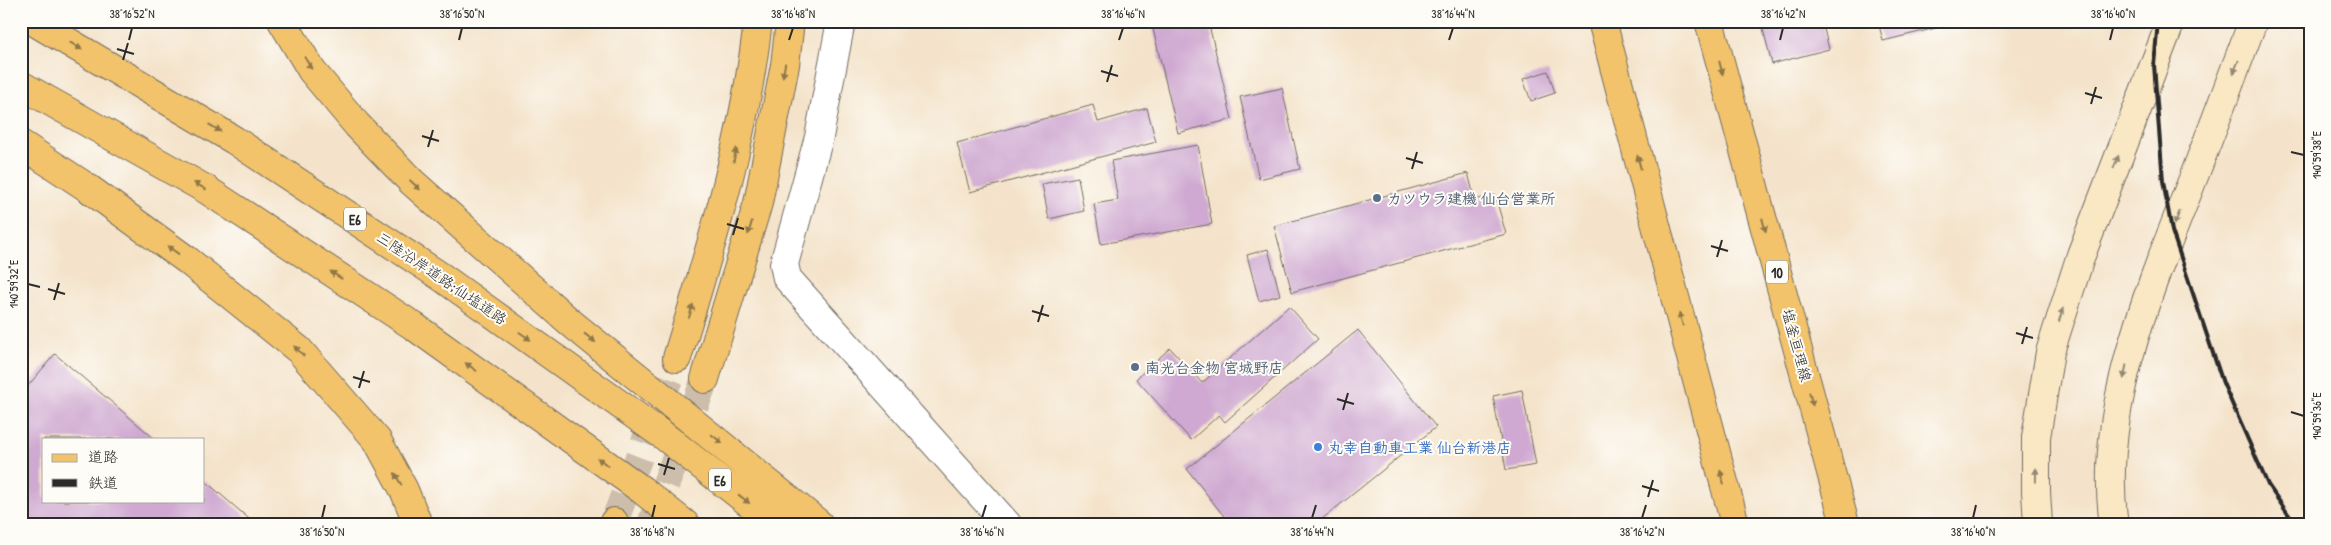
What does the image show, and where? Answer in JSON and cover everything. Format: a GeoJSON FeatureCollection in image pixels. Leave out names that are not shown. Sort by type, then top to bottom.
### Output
{"type":"FeatureCollection","features":[{"type":"Feature","properties":{"kind":"main road","name":"三陸沿岸道路;仙塩道路"},"geometry":{"type":"LineString","coordinates":[[34,21],[234,140],[440,276],[664,436],[776,524]]}},
{"type":"Feature","properties":{"kind":"main road"},"geometry":{"type":"LineString","coordinates":[[282,21],[312,71],[357,125],[412,182],[571,323],[819,524]]}},
{"type":"Feature","properties":{"kind":"main road"},"geometry":{"type":"LineString","coordinates":[[677,358],[712,246],[735,158],[753,65],[758,21]]}},
{"type":"Feature","properties":{"kind":"main road"},"geometry":{"type":"LineString","coordinates":[[705,379],[758,203],[785,65],[790,21]]}},
{"type":"Feature","properties":{"kind":"main road"},"geometry":{"type":"LineString","coordinates":[[1602,21],[1735,524]]}},
{"type":"Feature","properties":{"kind":"main road","name":"塩釜亘理線"},"geometry":{"type":"LineString","coordinates":[[1709,21],[1846,524]]}},
{"type":"Feature","properties":{"kind":"main road"},"geometry":{"type":"LineString","coordinates":[[21,85],[207,190],[415,327],[642,490],[685,524]]}},
{"type":"Feature","properties":{"kind":"main road"},"geometry":{"type":"LineString","coordinates":[[21,144],[88,188],[187,260],[299,350],[376,440],[404,490],[418,524]]}},
{"type":"Feature","properties":{"kind":"street"},"geometry":{"type":"LineString","coordinates":[[841,21],[819,137],[784,264],[787,278],[1008,524]]}},
{"type":"Feature","properties":{"kind":"street"},"geometry":{"type":"LineString","coordinates":[[2038,524],[2036,437],[2050,352],[2081,255],[2172,21]]}},
{"type":"Feature","properties":{"kind":"street"},"geometry":{"type":"LineString","coordinates":[[2114,524],[2110,458],[2126,366],[2150,288],[2254,21]]}},
{"type":"Feature","properties":{"kind":"building"},"geometry":{"type":"Polygon","coordinates":[[[1151,21],[1208,21],[1232,119],[1178,133],[1151,21]]]}},
{"type":"Feature","properties":{"kind":"building"},"geometry":{"type":"Polygon","coordinates":[[[1761,21],[1822,21],[1829,49],[1772,64],[1761,21]]]}},
{"type":"Feature","properties":{"kind":"building"},"geometry":{"type":"Polygon","coordinates":[[[1878,21],[1960,21],[1960,22],[1883,41],[1878,21]]]}},
{"type":"Feature","properties":{"kind":"building"},"geometry":{"type":"Polygon","coordinates":[[[1548,71],[1555,93],[1531,101],[1523,79],[1548,71]]]}},
{"type":"Feature","properties":{"kind":"building"},"geometry":{"type":"Polygon","coordinates":[[[1282,88],[1300,169],[1259,179],[1240,97],[1282,88]]]}},
{"type":"Feature","properties":{"kind":"building"},"geometry":{"type":"Polygon","coordinates":[[[1093,105],[1098,122],[1147,108],[1156,142],[970,192],[957,143],[1093,105]]]}},
{"type":"Feature","properties":{"kind":"building"},"geometry":{"type":"Polygon","coordinates":[[[1198,145],[1212,224],[1101,244],[1094,204],[1118,200],[1111,161],[1198,145]]]}},
{"type":"Feature","properties":{"kind":"building"},"geometry":{"type":"Polygon","coordinates":[[[1468,173],[1475,200],[1495,195],[1506,234],[1292,292],[1274,226],[1468,173]]]}},
{"type":"Feature","properties":{"kind":"building"},"geometry":{"type":"Polygon","coordinates":[[[1078,177],[1084,211],[1049,219],[1042,184],[1078,177]]]}},
{"type":"Feature","properties":{"kind":"building"},"geometry":{"type":"Polygon","coordinates":[[[1268,249],[1280,295],[1259,301],[1247,255],[1268,249]]]}},
{"type":"Feature","properties":{"kind":"building"},"geometry":{"type":"Polygon","coordinates":[[[1289,306],[1318,339],[1225,422],[1219,415],[1191,440],[1136,379],[1170,348],[1202,383],[1289,306]]]}},
{"type":"Feature","properties":{"kind":"building"},"geometry":{"type":"Polygon","coordinates":[[[1358,330],[1436,427],[1316,524],[1230,524],[1187,469],[1358,330]]]}},
{"type":"Feature","properties":{"kind":"building"},"geometry":{"type":"Polygon","coordinates":[[[55,354],[154,438],[42,438],[42,502],[205,502],[205,481],[255,524],[21,524],[21,394],[55,354]]]}},
{"type":"Feature","properties":{"kind":"building"},"geometry":{"type":"Polygon","coordinates":[[[1522,390],[1536,465],[1506,470],[1493,396],[1522,390]]]}},
{"type":"Feature","properties":{"kind":"tunnel"},"geometry":{"type":"LineString","coordinates":[[614,522],[677,358]]}},
{"type":"Feature","properties":{"kind":"tunnel"},"geometry":{"type":"LineString","coordinates":[[651,524],[705,379]]}},
{"type":"Feature","properties":{"kind":"railway"},"geometry":{"type":"LineString","coordinates":[[2158,21],[2154,65],[2163,181],[2172,231],[2223,383],[2268,485],[2295,524]]}},
{"type":"Feature","properties":{"kind":"place","name":"カツウラ建機 仙台営業所"},"geometry":{"type":"Point","coordinates":[1377,198]}},
{"type":"Feature","properties":{"kind":"place","name":"南光台金物 宮城野店"},"geometry":{"type":"Point","coordinates":[1135,367]}},
{"type":"Feature","properties":{"kind":"place","name":"丸幸自動車工業 仙台新港店"},"geometry":{"type":"Point","coordinates":[1318,447]}}]}
